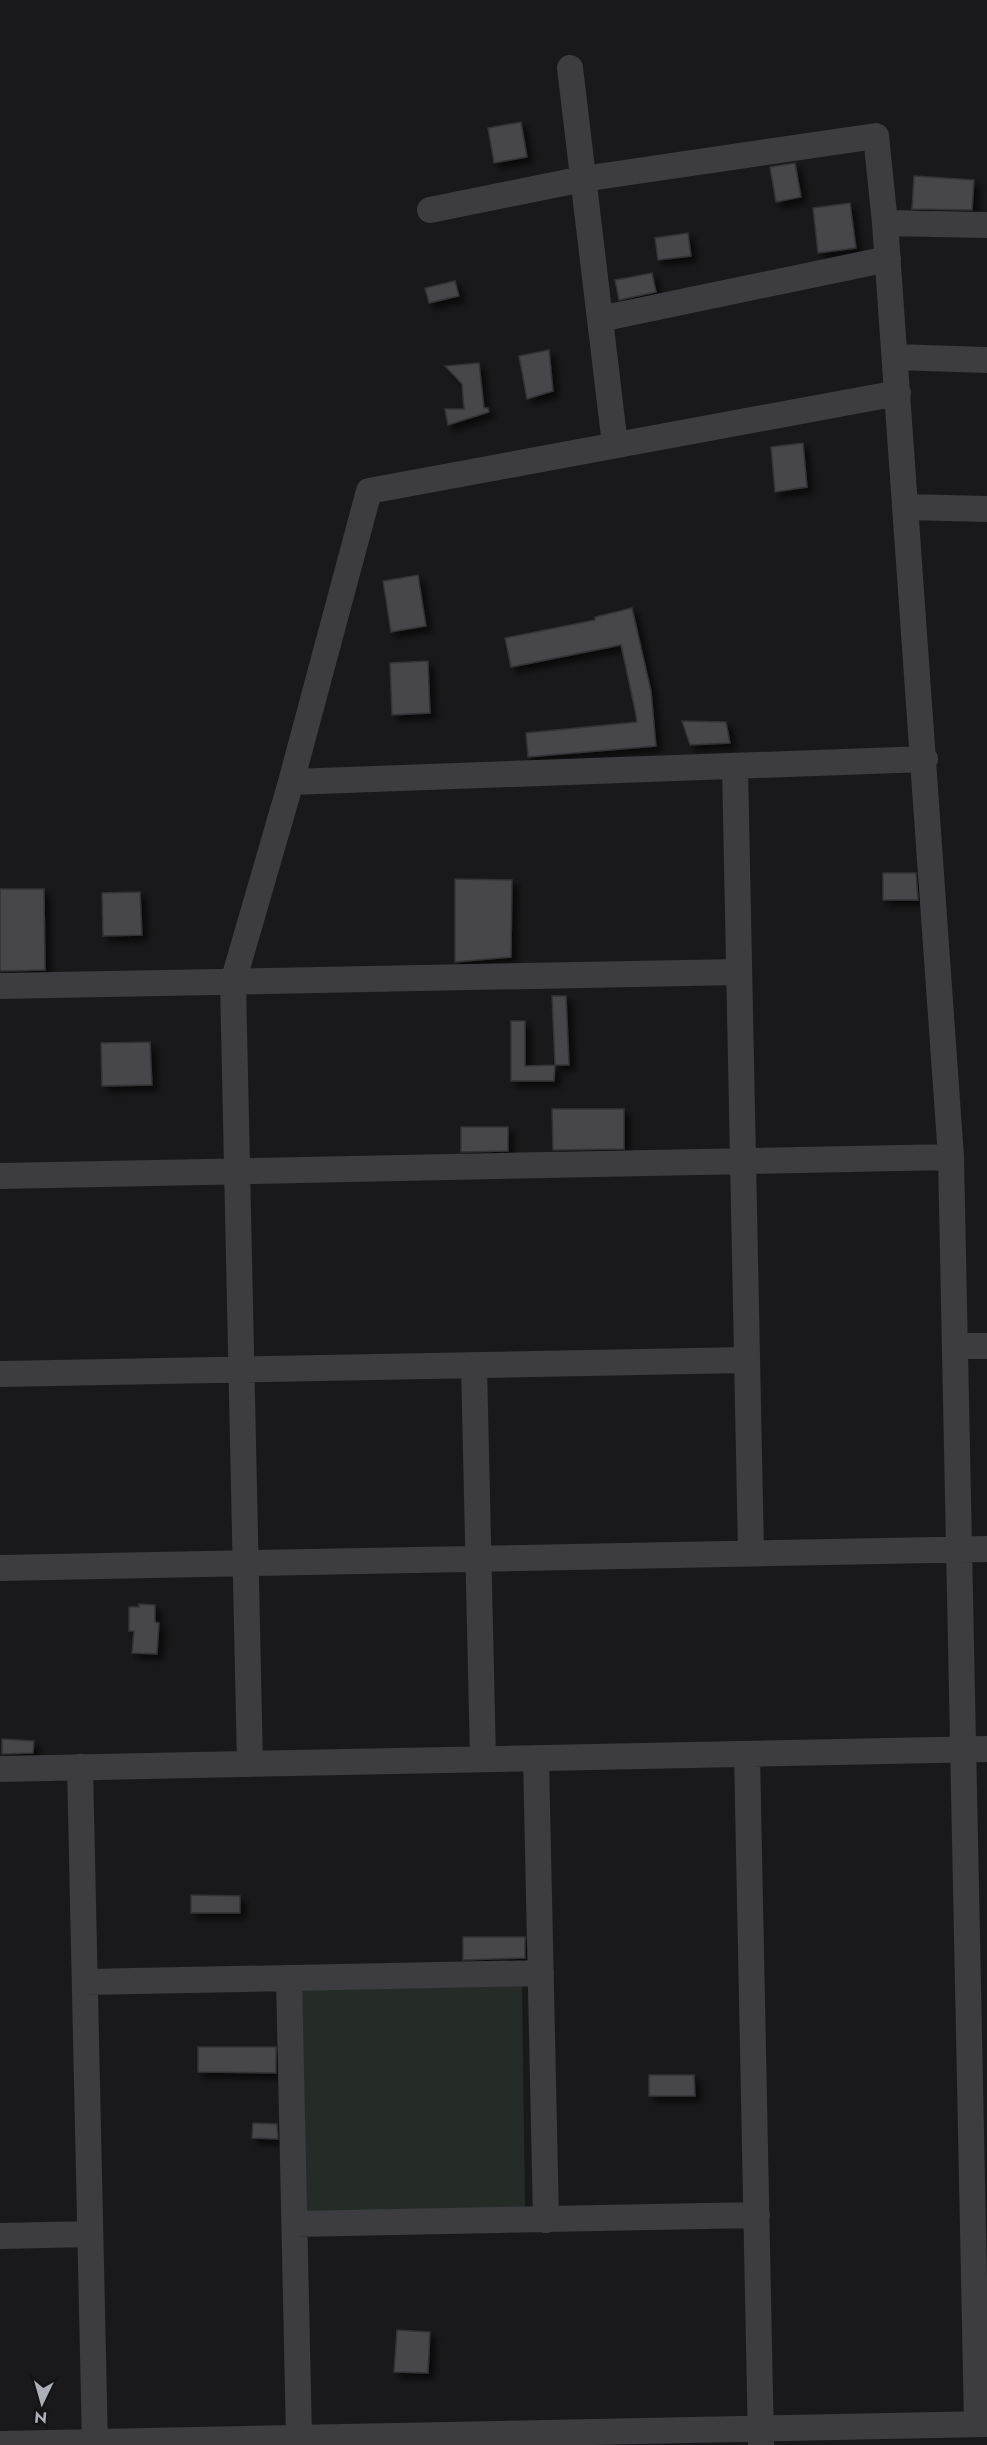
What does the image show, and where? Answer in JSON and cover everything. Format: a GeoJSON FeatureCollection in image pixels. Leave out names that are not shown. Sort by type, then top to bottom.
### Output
{"type":"FeatureCollection","features":[{"type":"Feature","properties":{"kind":"street"},"geometry":{"type":"LineString","coordinates":[[570,68],[615,445]]}},
{"type":"Feature","properties":{"kind":"street"},"geometry":{"type":"LineString","coordinates":[[0,2444],[299,2438],[761,2437],[982,2424],[975,1750],[959,1549],[951,1157],[925,759],[888,259],[876,136],[583,180],[430,210]]}},
{"type":"Feature","properties":{"kind":"street"},"geometry":{"type":"LineString","coordinates":[[885,223],[987,225]]}},
{"type":"Feature","properties":{"kind":"street"},"geometry":{"type":"LineString","coordinates":[[600,319],[888,259]]}},
{"type":"Feature","properties":{"kind":"street"},"geometry":{"type":"LineString","coordinates":[[895,357],[987,360]]}},
{"type":"Feature","properties":{"kind":"street"},"geometry":{"type":"LineString","coordinates":[[250,1764],[233,981],[291,782],[369,491],[898,393]]}},
{"type":"Feature","properties":{"kind":"street"},"geometry":{"type":"LineString","coordinates":[[906,507],[987,509]]}},
{"type":"Feature","properties":{"kind":"street"},"geometry":{"type":"LineString","coordinates":[[291,782],[925,759]]}},
{"type":"Feature","properties":{"kind":"street"},"geometry":{"type":"LineString","coordinates":[[735,766],[751,1553]]}},
{"type":"Feature","properties":{"kind":"street"},"geometry":{"type":"LineString","coordinates":[[0,986],[740,972]]}},
{"type":"Feature","properties":{"kind":"street"},"geometry":{"type":"LineString","coordinates":[[0,1176],[951,1157]]}},
{"type":"Feature","properties":{"kind":"street"},"geometry":{"type":"LineString","coordinates":[[955,1346],[987,1346]]}},
{"type":"Feature","properties":{"kind":"street"},"geometry":{"type":"LineString","coordinates":[[0,1374],[747,1360]]}},
{"type":"Feature","properties":{"kind":"street"},"geometry":{"type":"LineString","coordinates":[[474,1365],[483,1759]]}},
{"type":"Feature","properties":{"kind":"street"},"geometry":{"type":"LineString","coordinates":[[0,1568],[987,1549]]}},
{"type":"Feature","properties":{"kind":"street"},"geometry":{"type":"LineString","coordinates":[[0,1769],[975,1750]]}},
{"type":"Feature","properties":{"kind":"street"},"geometry":{"type":"LineString","coordinates":[[747,1754],[761,2437]]}},
{"type":"Feature","properties":{"kind":"street"},"geometry":{"type":"LineString","coordinates":[[536,1758],[546,2220]]}},
{"type":"Feature","properties":{"kind":"street"},"geometry":{"type":"LineString","coordinates":[[80,1767],[95,2443]]}},
{"type":"Feature","properties":{"kind":"street"},"geometry":{"type":"LineString","coordinates":[[85,1982],[541,1973]]}},
{"type":"Feature","properties":{"kind":"street"},"geometry":{"type":"LineString","coordinates":[[289,1978],[299,2438]]}},
{"type":"Feature","properties":{"kind":"street"},"geometry":{"type":"LineString","coordinates":[[295,2224],[757,2215]]}},
{"type":"Feature","properties":{"kind":"street"},"geometry":{"type":"LineString","coordinates":[[0,2236],[90,2234]]}},
{"type":"Feature","properties":{"kind":"shaded area"},"geometry":{"type":"Polygon","coordinates":[[[522,1981],[525,2213],[299,2215],[296,1984],[522,1981]]]}},
{"type":"Feature","properties":{"kind":"building"},"geometry":{"type":"Polygon","coordinates":[[[521,122],[527,157],[494,163],[488,128],[521,122]]]}},
{"type":"Feature","properties":{"kind":"building"},"geometry":{"type":"Polygon","coordinates":[[[795,163],[801,197],[776,202],[770,167],[795,163]]]}},
{"type":"Feature","properties":{"kind":"building"},"geometry":{"type":"Polygon","coordinates":[[[914,176],[974,180],[972,210],[912,209],[914,176]]]}},
{"type":"Feature","properties":{"kind":"building"},"geometry":{"type":"Polygon","coordinates":[[[850,203],[856,248],[818,253],[813,208],[850,203]]]}},
{"type":"Feature","properties":{"kind":"building"},"geometry":{"type":"Polygon","coordinates":[[[688,233],[691,256],[658,260],[655,238],[688,233]]]}},
{"type":"Feature","properties":{"kind":"building"},"geometry":{"type":"Polygon","coordinates":[[[652,273],[656,292],[619,300],[615,280],[652,273]]]}},
{"type":"Feature","properties":{"kind":"building"},"geometry":{"type":"Polygon","coordinates":[[[455,281],[459,296],[429,303],[425,288],[455,281]]]}},
{"type":"Feature","properties":{"kind":"building"},"geometry":{"type":"Polygon","coordinates":[[[549,350],[553,391],[527,399],[519,356],[549,350]]]}},
{"type":"Feature","properties":{"kind":"building"},"geometry":{"type":"Polygon","coordinates":[[[479,363],[484,408],[488,408],[489,412],[448,425],[445,409],[464,409],[462,384],[445,366],[479,363]]]}},
{"type":"Feature","properties":{"kind":"building"},"geometry":{"type":"Polygon","coordinates":[[[803,443],[807,487],[775,492],[771,447],[803,443]]]}},
{"type":"Feature","properties":{"kind":"building"},"geometry":{"type":"Polygon","coordinates":[[[418,575],[426,626],[391,632],[383,581],[418,575]]]}},
{"type":"Feature","properties":{"kind":"building"},"geometry":{"type":"Polygon","coordinates":[[[632,608],[651,691],[656,746],[528,757],[526,733],[637,722],[635,710],[621,645],[511,667],[505,638],[595,620],[595,617],[632,608]]]}},
{"type":"Feature","properties":{"kind":"building"},"geometry":{"type":"Polygon","coordinates":[[[428,661],[430,713],[392,715],[390,663],[428,661]]]}},
{"type":"Feature","properties":{"kind":"building"},"geometry":{"type":"Polygon","coordinates":[[[682,721],[726,722],[730,743],[690,745],[682,721]]]}},
{"type":"Feature","properties":{"kind":"building"},"geometry":{"type":"Polygon","coordinates":[[[883,873],[916,873],[918,900],[883,900],[883,873]]]}},
{"type":"Feature","properties":{"kind":"building"},"geometry":{"type":"Polygon","coordinates":[[[455,879],[512,880],[511,957],[455,962],[455,879]]]}},
{"type":"Feature","properties":{"kind":"building"},"geometry":{"type":"Polygon","coordinates":[[[0,889],[44,889],[45,970],[0,971],[0,889]]]}},
{"type":"Feature","properties":{"kind":"building"},"geometry":{"type":"Polygon","coordinates":[[[140,892],[142,935],[103,936],[102,893],[140,892]]]}},
{"type":"Feature","properties":{"kind":"building"},"geometry":{"type":"Polygon","coordinates":[[[552,996],[566,996],[569,1065],[555,1065],[552,996]]]}},
{"type":"Feature","properties":{"kind":"building"},"geometry":{"type":"Polygon","coordinates":[[[511,1021],[525,1021],[525,1066],[555,1065],[554,1081],[511,1081],[511,1021]]]}},
{"type":"Feature","properties":{"kind":"building"},"geometry":{"type":"Polygon","coordinates":[[[150,1042],[152,1085],[102,1086],[101,1043],[150,1042]]]}},
{"type":"Feature","properties":{"kind":"building"},"geometry":{"type":"Polygon","coordinates":[[[552,1109],[624,1109],[624,1149],[553,1150],[552,1109]]]}},
{"type":"Feature","properties":{"kind":"building"},"geometry":{"type":"Polygon","coordinates":[[[461,1127],[508,1127],[508,1151],[461,1152],[461,1127]]]}},
{"type":"Feature","properties":{"kind":"building"},"geometry":{"type":"Polygon","coordinates":[[[139,1604],[155,1605],[155,1622],[159,1623],[157,1654],[132,1653],[134,1631],[129,1631],[129,1607],[139,1607],[139,1604]]]}},
{"type":"Feature","properties":{"kind":"building"},"geometry":{"type":"Polygon","coordinates":[[[2,1739],[34,1741],[33,1753],[2,1754],[2,1739]]]}},
{"type":"Feature","properties":{"kind":"building"},"geometry":{"type":"Polygon","coordinates":[[[191,1895],[240,1896],[240,1913],[191,1913],[191,1895]]]}},
{"type":"Feature","properties":{"kind":"building"},"geometry":{"type":"Polygon","coordinates":[[[463,1937],[525,1937],[525,1958],[463,1960],[463,1937]]]}},
{"type":"Feature","properties":{"kind":"building"},"geometry":{"type":"Polygon","coordinates":[[[198,2047],[276,2047],[276,2073],[198,2072],[198,2047]]]}},
{"type":"Feature","properties":{"kind":"building"},"geometry":{"type":"Polygon","coordinates":[[[649,2075],[694,2075],[695,2096],[649,2096],[649,2075]]]}},
{"type":"Feature","properties":{"kind":"building"},"geometry":{"type":"Polygon","coordinates":[[[253,2123],[277,2124],[278,2139],[252,2138],[253,2123]]]}},
{"type":"Feature","properties":{"kind":"building"},"geometry":{"type":"Polygon","coordinates":[[[397,2330],[430,2332],[428,2373],[394,2372],[397,2330]]]}}]}
